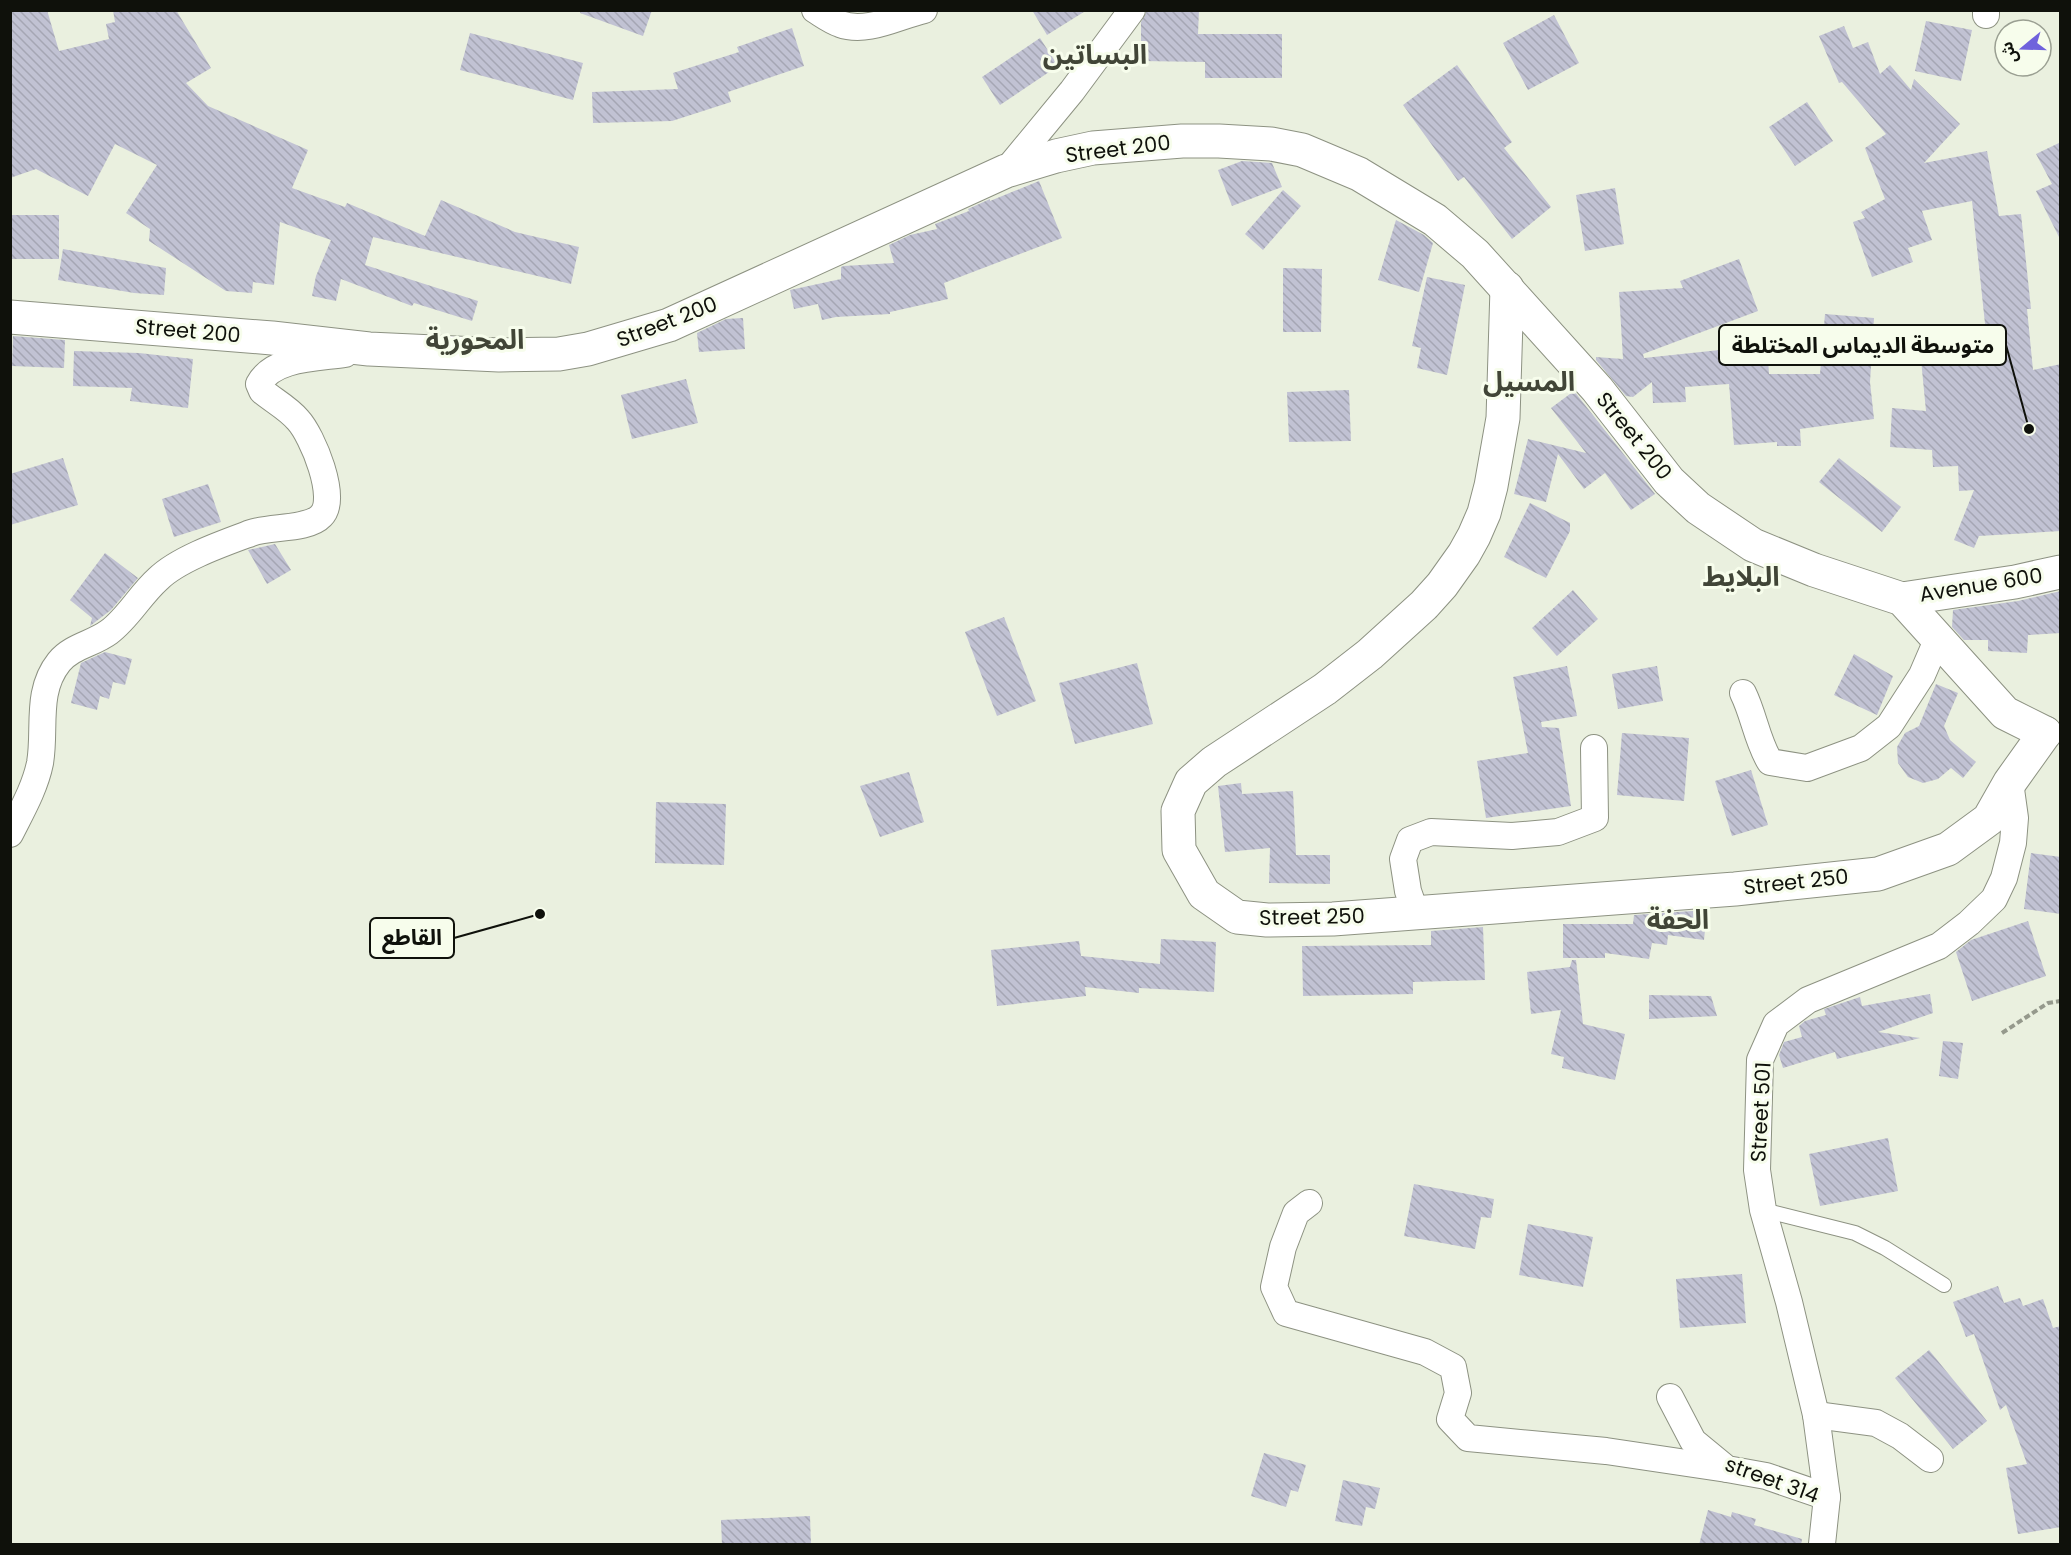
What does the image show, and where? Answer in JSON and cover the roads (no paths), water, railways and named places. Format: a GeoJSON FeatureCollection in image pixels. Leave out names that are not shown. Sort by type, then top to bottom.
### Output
{"type":"FeatureCollection","features":[{"type":"Feature","properties":{"kind":"main road","name":"Street 200"},"geometry":{"type":"LineString","coordinates":[[10,317],[272,338],[369,349],[559,354],[614,343],[687,317],[1006,171],[1056,156],[1115,146],[1182,141],[1271,144],[1302,150],[1359,174],[1435,220],[1475,254],[1597,390],[1669,481],[1698,508],[1753,545],[1814,570],[1902,598]]}},
{"type":"Feature","properties":{"kind":"main road","name":"Street 250"},"geometry":{"type":"LineString","coordinates":[[1507,288],[1503,418],[1491,486],[1484,513],[1474,536],[1464,555],[1442,585],[1370,654],[1325,689],[1214,762],[1191,783],[1178,811],[1179,850],[1204,894],[1237,917],[1267,920],[1333,919],[1735,889],[1878,874],[1947,849],[1989,819],[2010,782],[2053,732]]}},
{"type":"Feature","properties":{"kind":"main road","name":"Avenue 600"},"geometry":{"type":"LineString","coordinates":[[1902,598],[2015,582],[2061,572]]}},
{"type":"Feature","properties":{"kind":"main road"},"geometry":{"type":"LineString","coordinates":[[1902,598],[2005,713],[2053,732]]}},
{"type":"Feature","properties":{"kind":"street"},"geometry":{"type":"LineString","coordinates":[[814,10],[839,24],[853,27],[866,26],[913,12]]}},
{"type":"Feature","properties":{"kind":"street"},"geometry":{"type":"LineString","coordinates":[[1006,171],[1072,91],[1132,10]]}},
{"type":"Feature","properties":{"kind":"street"},"geometry":{"type":"LineString","coordinates":[[10,834],[37,775],[41,753],[43,702],[51,676],[63,658],[74,649],[95,641],[114,629],[158,579],[175,566],[252,533],[307,523],[321,517],[324,512],[327,497],[315,450],[300,422],[260,388],[262,378],[287,364],[369,349]]}},
{"type":"Feature","properties":{"kind":"street"},"geometry":{"type":"LineString","coordinates":[[1743,693],[1752,711],[1762,750],[1770,762],[1807,768],[1861,748],[1889,726],[1922,675],[1938,638]]}},
{"type":"Feature","properties":{"kind":"street"},"geometry":{"type":"LineString","coordinates":[[1415,912],[1408,891],[1403,859],[1410,840],[1431,832],[1512,836],[1558,832],[1595,818],[1594,748]]}},
{"type":"Feature","properties":{"kind":"street","name":"Street 501"},"geometry":{"type":"LineString","coordinates":[[1827,1497],[1816,1415],[1789,1302],[1763,1210],[1758,1170],[1760,1060],[1776,1024],[1808,1000],[1939,946],[1969,923],[1994,899],[2004,878],[2013,843],[2015,818],[2010,782]]}},
{"type":"Feature","properties":{"kind":"street"},"geometry":{"type":"LineString","coordinates":[[1309,1203],[1296,1213],[1283,1246],[1274,1287],[1286,1313],[1425,1352],[1453,1367],[1458,1393],[1450,1419],[1468,1438],[1606,1451],[1727,1469]]}},
{"type":"Feature","properties":{"kind":"street","name":"street 314"},"geometry":{"type":"LineString","coordinates":[[1670,1397],[1693,1441],[1727,1469],[1766,1476],[1827,1497],[1822,1545]]}},
{"type":"Feature","properties":{"kind":"street"},"geometry":{"type":"LineString","coordinates":[[1816,1415],[1876,1423],[1900,1436],[1930,1459]]}},
{"type":"Feature","properties":{"kind":"lane"},"geometry":{"type":"LineString","coordinates":[[1763,1210],[1855,1233],[1885,1248],[1944,1284]]}},
{"type":"Feature","properties":{"kind":"place","name":"متوسطة الديماس المختلطة"},"geometry":{"type":"Point","coordinates":[2029,429]}},
{"type":"Feature","properties":{"kind":"place","name":"القاطع"},"geometry":{"type":"Point","coordinates":[540,914]}},
{"type":"Feature","properties":{"kind":"district","name":"البساتين"},"geometry":{"type":"Point","coordinates":[1095,55]}},
{"type":"Feature","properties":{"kind":"district","name":"المحورية"},"geometry":{"type":"Point","coordinates":[475,340]}},
{"type":"Feature","properties":{"kind":"district","name":"المسيل"},"geometry":{"type":"Point","coordinates":[1529,382]}},
{"type":"Feature","properties":{"kind":"district","name":"البلايط"},"geometry":{"type":"Point","coordinates":[1741,577]}},
{"type":"Feature","properties":{"kind":"district","name":"الحفة"},"geometry":{"type":"Point","coordinates":[1678,920]}}]}
